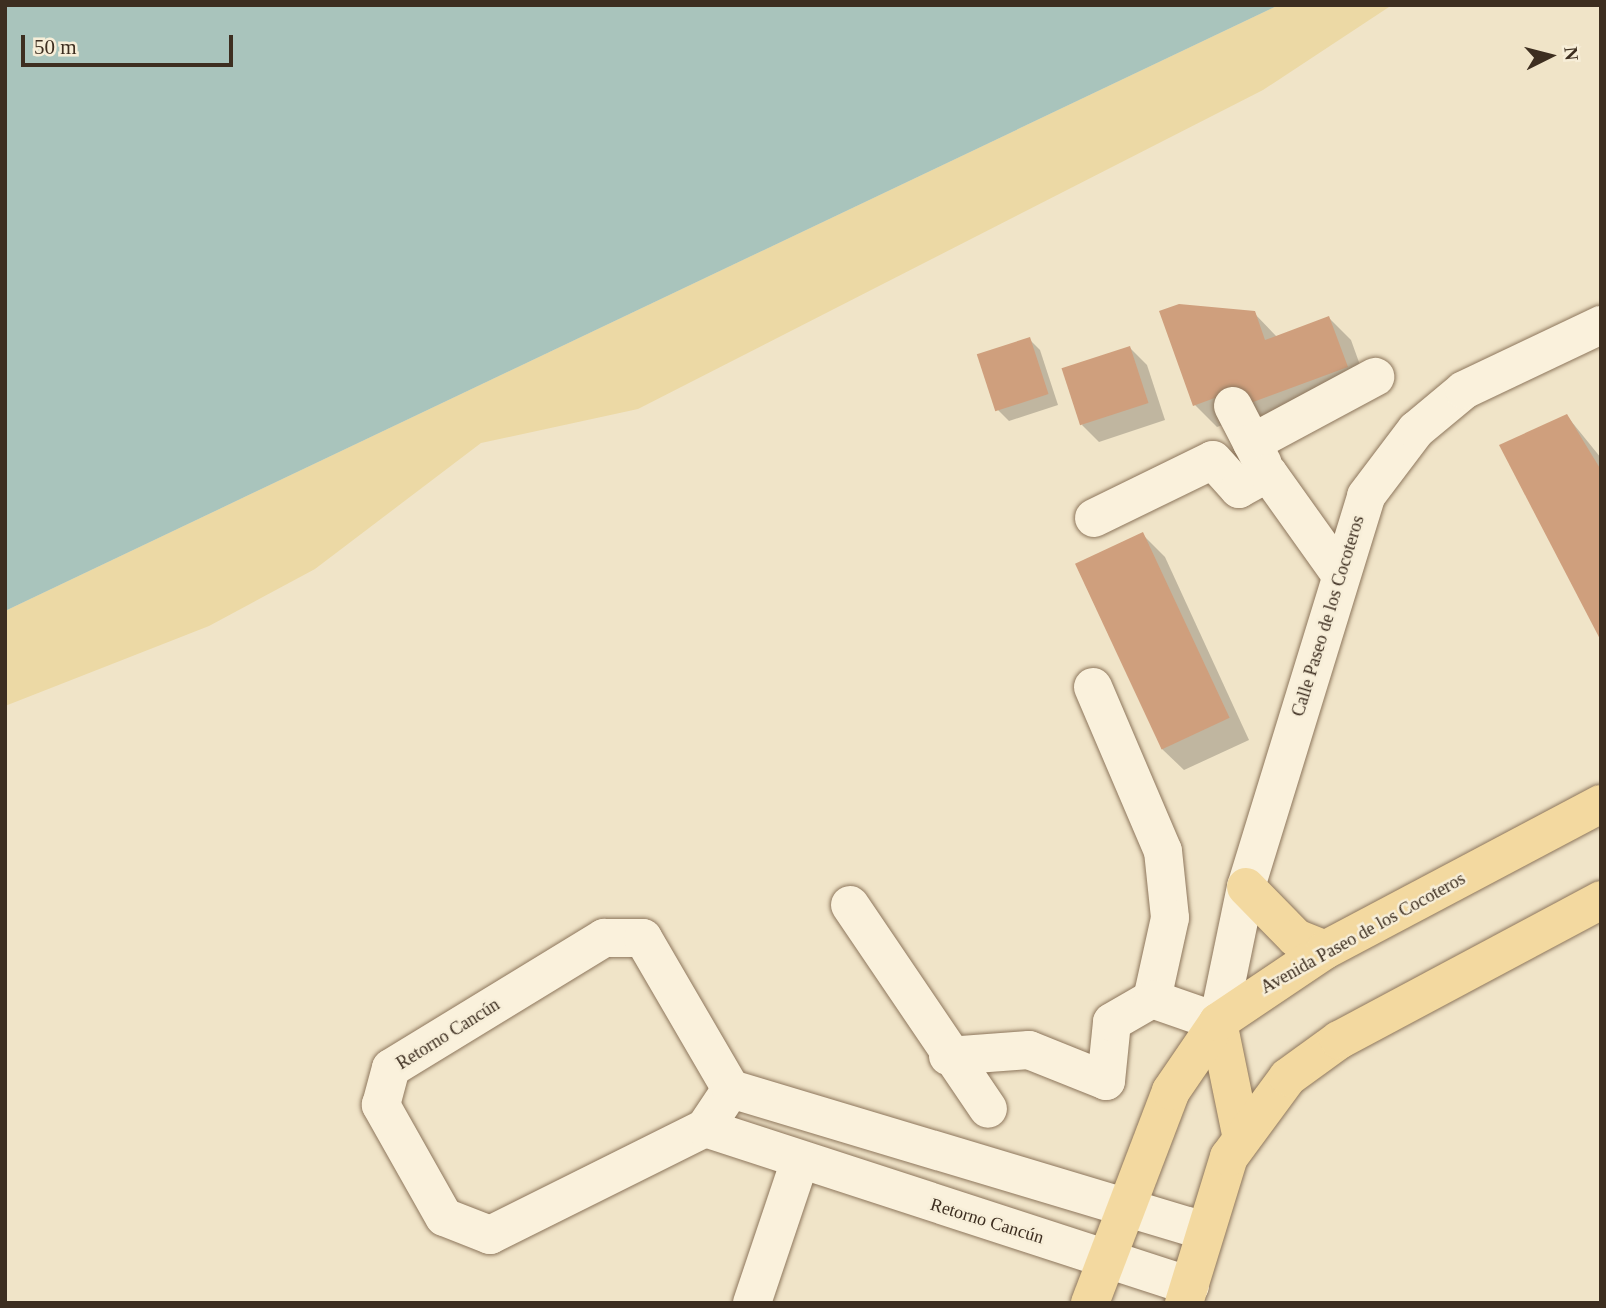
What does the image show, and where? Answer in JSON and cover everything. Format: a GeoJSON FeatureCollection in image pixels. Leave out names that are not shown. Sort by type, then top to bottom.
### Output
{"type":"FeatureCollection","features":[{"type":"Feature","properties":{"kind":"main road","name":"Avenida Paseo de los Cocoteros"},"geometry":{"type":"LineString","coordinates":[[1090,1303],[1171,1091],[1218,1022],[1325,950],[1601,804]]}},
{"type":"Feature","properties":{"kind":"main road"},"geometry":{"type":"LineString","coordinates":[[1246,887],[1296,938],[1325,950]]}},
{"type":"Feature","properties":{"kind":"main road"},"geometry":{"type":"LineString","coordinates":[[1187,1294],[1205,1231],[1241,1134],[1288,1077],[1339,1040],[1601,900]]}},
{"type":"Feature","properties":{"kind":"main road"},"geometry":{"type":"LineString","coordinates":[[1218,1022],[1241,1134]]}},
{"type":"Feature","properties":{"kind":"street","name":"Calle Paseo de los Cocoteros"},"geometry":{"type":"LineString","coordinates":[[1218,1022],[1246,887],[1339,574],[1366,496],[1416,430],[1464,390],[1601,325]]}},
{"type":"Feature","properties":{"kind":"street"},"geometry":{"type":"LineString","coordinates":[[1094,518],[1208,460],[1239,489],[1260,458],[1375,377]]}},
{"type":"Feature","properties":{"kind":"street"},"geometry":{"type":"LineString","coordinates":[[1233,406],[1260,458],[1339,574]]}},
{"type":"Feature","properties":{"kind":"street"},"geometry":{"type":"LineString","coordinates":[[948,1056],[1029,1049],[1106,1081],[1112,1022],[1152,999],[1170,918],[1163,850],[1093,687]]}},
{"type":"Feature","properties":{"kind":"street"},"geometry":{"type":"LineString","coordinates":[[850,905],[948,1056],[988,1109]]}},
{"type":"Feature","properties":{"kind":"street","name":"Retorno Cancún"},"geometry":{"type":"LineString","coordinates":[[604,938],[643,938],[731,1089],[705,1128],[490,1235],[444,1217],[381,1105],[391,1068],[604,938]]}},
{"type":"Feature","properties":{"kind":"street"},"geometry":{"type":"LineString","coordinates":[[1152,999],[1218,1022]]}},
{"type":"Feature","properties":{"kind":"street"},"geometry":{"type":"LineString","coordinates":[[731,1089],[1205,1231]]}},
{"type":"Feature","properties":{"kind":"street","name":"Retorno Cancún"},"geometry":{"type":"LineString","coordinates":[[705,1128],[799,1163],[1109,1259],[1187,1294]]}},
{"type":"Feature","properties":{"kind":"street"},"geometry":{"type":"LineString","coordinates":[[752,1303],[799,1163]]}},
{"type":"Feature","properties":{"kind":"sand"},"geometry":{"type":"Polygon","coordinates":[[[1279,5],[1392,5],[1263,90],[638,409],[481,443],[315,569],[209,626],[5,706],[5,611],[1279,5]]]}},
{"type":"Feature","properties":{"kind":"water"},"geometry":{"type":"Polygon","coordinates":[[[5,5],[1279,5],[5,611],[5,5]]]}},
{"type":"Feature","properties":{"kind":"building"},"geometry":{"type":"Polygon","coordinates":[[[1179,304],[1255,311],[1265,340],[1329,316],[1348,367],[1245,405],[1239,389],[1193,406],[1159,311],[1179,304]]]}},
{"type":"Feature","properties":{"kind":"building"},"geometry":{"type":"Polygon","coordinates":[[[1030,337],[1049,394],[995,411],[977,354],[1030,337]]]}},
{"type":"Feature","properties":{"kind":"building"},"geometry":{"type":"Polygon","coordinates":[[[1130,346],[1149,403],[1080,425],[1062,368],[1130,346]]]}},
{"type":"Feature","properties":{"kind":"building"},"geometry":{"type":"Polygon","coordinates":[[[1567,414],[1601,470],[1601,641],[1499,445],[1567,414]]]}},
{"type":"Feature","properties":{"kind":"building"},"geometry":{"type":"Polygon","coordinates":[[[1143,532],[1230,718],[1162,749],[1075,564],[1143,532]]]}}]}
